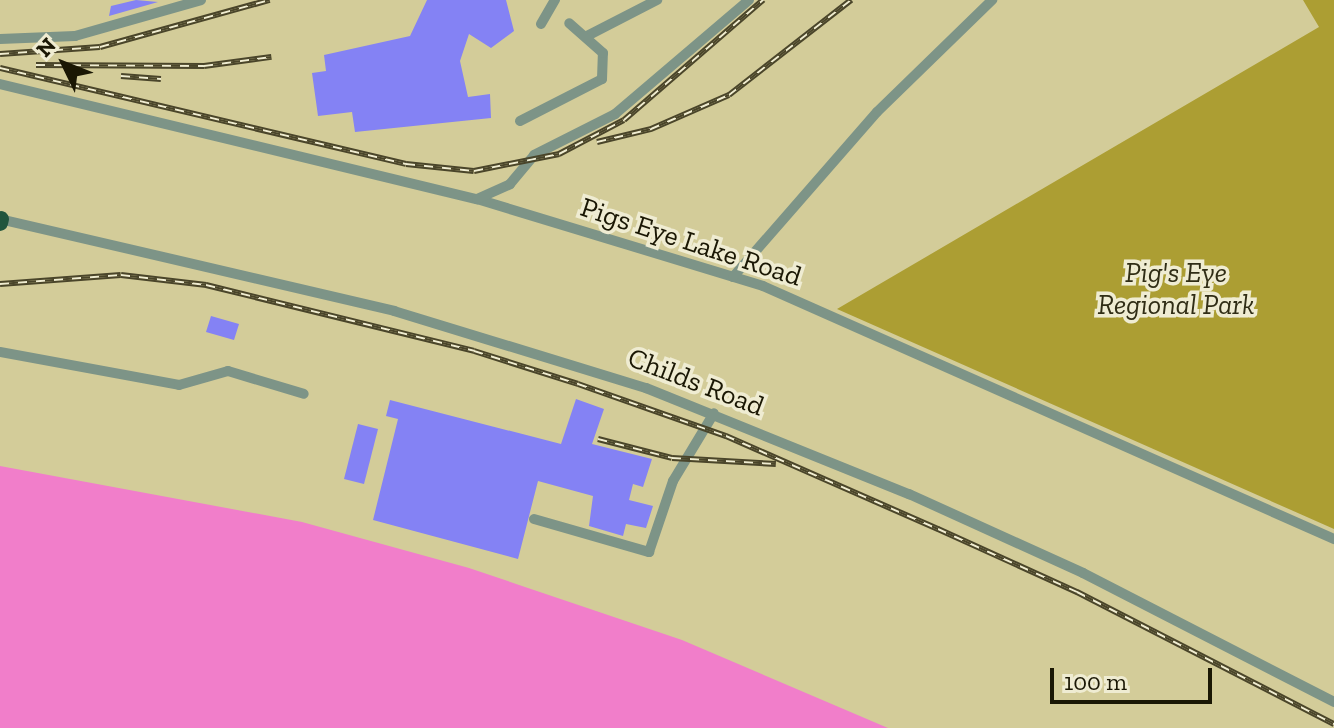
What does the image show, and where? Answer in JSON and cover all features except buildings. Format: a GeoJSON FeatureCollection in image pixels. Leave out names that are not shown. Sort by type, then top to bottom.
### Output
{"type":"FeatureCollection","features":[{"type":"Feature","properties":{"kind":"street"},"geometry":{"type":"LineString","coordinates":[[0,39],[75,36],[201,0]]}},
{"type":"Feature","properties":{"kind":"street"},"geometry":{"type":"LineString","coordinates":[[541,24],[555,0]]}},
{"type":"Feature","properties":{"kind":"street"},"geometry":{"type":"LineString","coordinates":[[587,36],[657,0]]}},
{"type":"Feature","properties":{"kind":"street"},"geometry":{"type":"LineString","coordinates":[[477,199],[510,184],[534,155],[615,114],[749,0]]}},
{"type":"Feature","properties":{"kind":"street"},"geometry":{"type":"LineString","coordinates":[[733,277],[877,112],[992,0]]}},
{"type":"Feature","properties":{"kind":"street"},"geometry":{"type":"LineString","coordinates":[[520,121],[602,79],[603,53],[587,36],[572,30],[569,23]]}},
{"type":"Feature","properties":{"kind":"street","name":"Pigs Eye Lake Road"},"geometry":{"type":"LineString","coordinates":[[0,84],[477,199],[733,277],[994,384],[1334,539]]}},
{"type":"Feature","properties":{"kind":"street","name":"Childs Road"},"geometry":{"type":"LineString","coordinates":[[0,221],[453,326],[714,413],[1097,579],[1334,702]]}},
{"type":"Feature","properties":{"kind":"street"},"geometry":{"type":"LineString","coordinates":[[0,352],[179,385],[228,371],[304,394]]}},
{"type":"Feature","properties":{"kind":"street"},"geometry":{"type":"LineString","coordinates":[[534,519],[649,552],[676,474],[714,413]]}},
{"type":"Feature","properties":{"kind":"green space","name":"Pig's Eye Regional Park"},"geometry":{"type":"Polygon","coordinates":[[[1303,0],[1334,0],[1334,529],[837,309],[1319,27],[1303,0]]]}},
{"type":"Feature","properties":{"kind":"shaded area"},"geometry":{"type":"Polygon","coordinates":[[[0,466],[302,522],[469,568],[682,640],[888,728],[0,728],[0,466]]]}},
{"type":"Feature","properties":{"kind":"railway"},"geometry":{"type":"LineString","coordinates":[[0,54],[100,47],[270,0]]}},
{"type":"Feature","properties":{"kind":"railway"},"geometry":{"type":"LineString","coordinates":[[0,68],[406,164],[474,171],[559,154],[624,120],[763,0]]}},
{"type":"Feature","properties":{"kind":"railway"},"geometry":{"type":"LineString","coordinates":[[597,142],[651,129],[729,95],[851,0]]}},
{"type":"Feature","properties":{"kind":"railway"},"geometry":{"type":"LineString","coordinates":[[36,65],[204,66],[271,57]]}},
{"type":"Feature","properties":{"kind":"railway"},"geometry":{"type":"LineString","coordinates":[[121,76],[161,79]]}},
{"type":"Feature","properties":{"kind":"railway"},"geometry":{"type":"LineString","coordinates":[[0,284],[121,275],[206,285],[474,351],[578,384],[726,436],[938,529],[1077,592],[1334,724]]}},
{"type":"Feature","properties":{"kind":"railway"},"geometry":{"type":"LineString","coordinates":[[598,439],[672,458],[776,464]]}}]}
